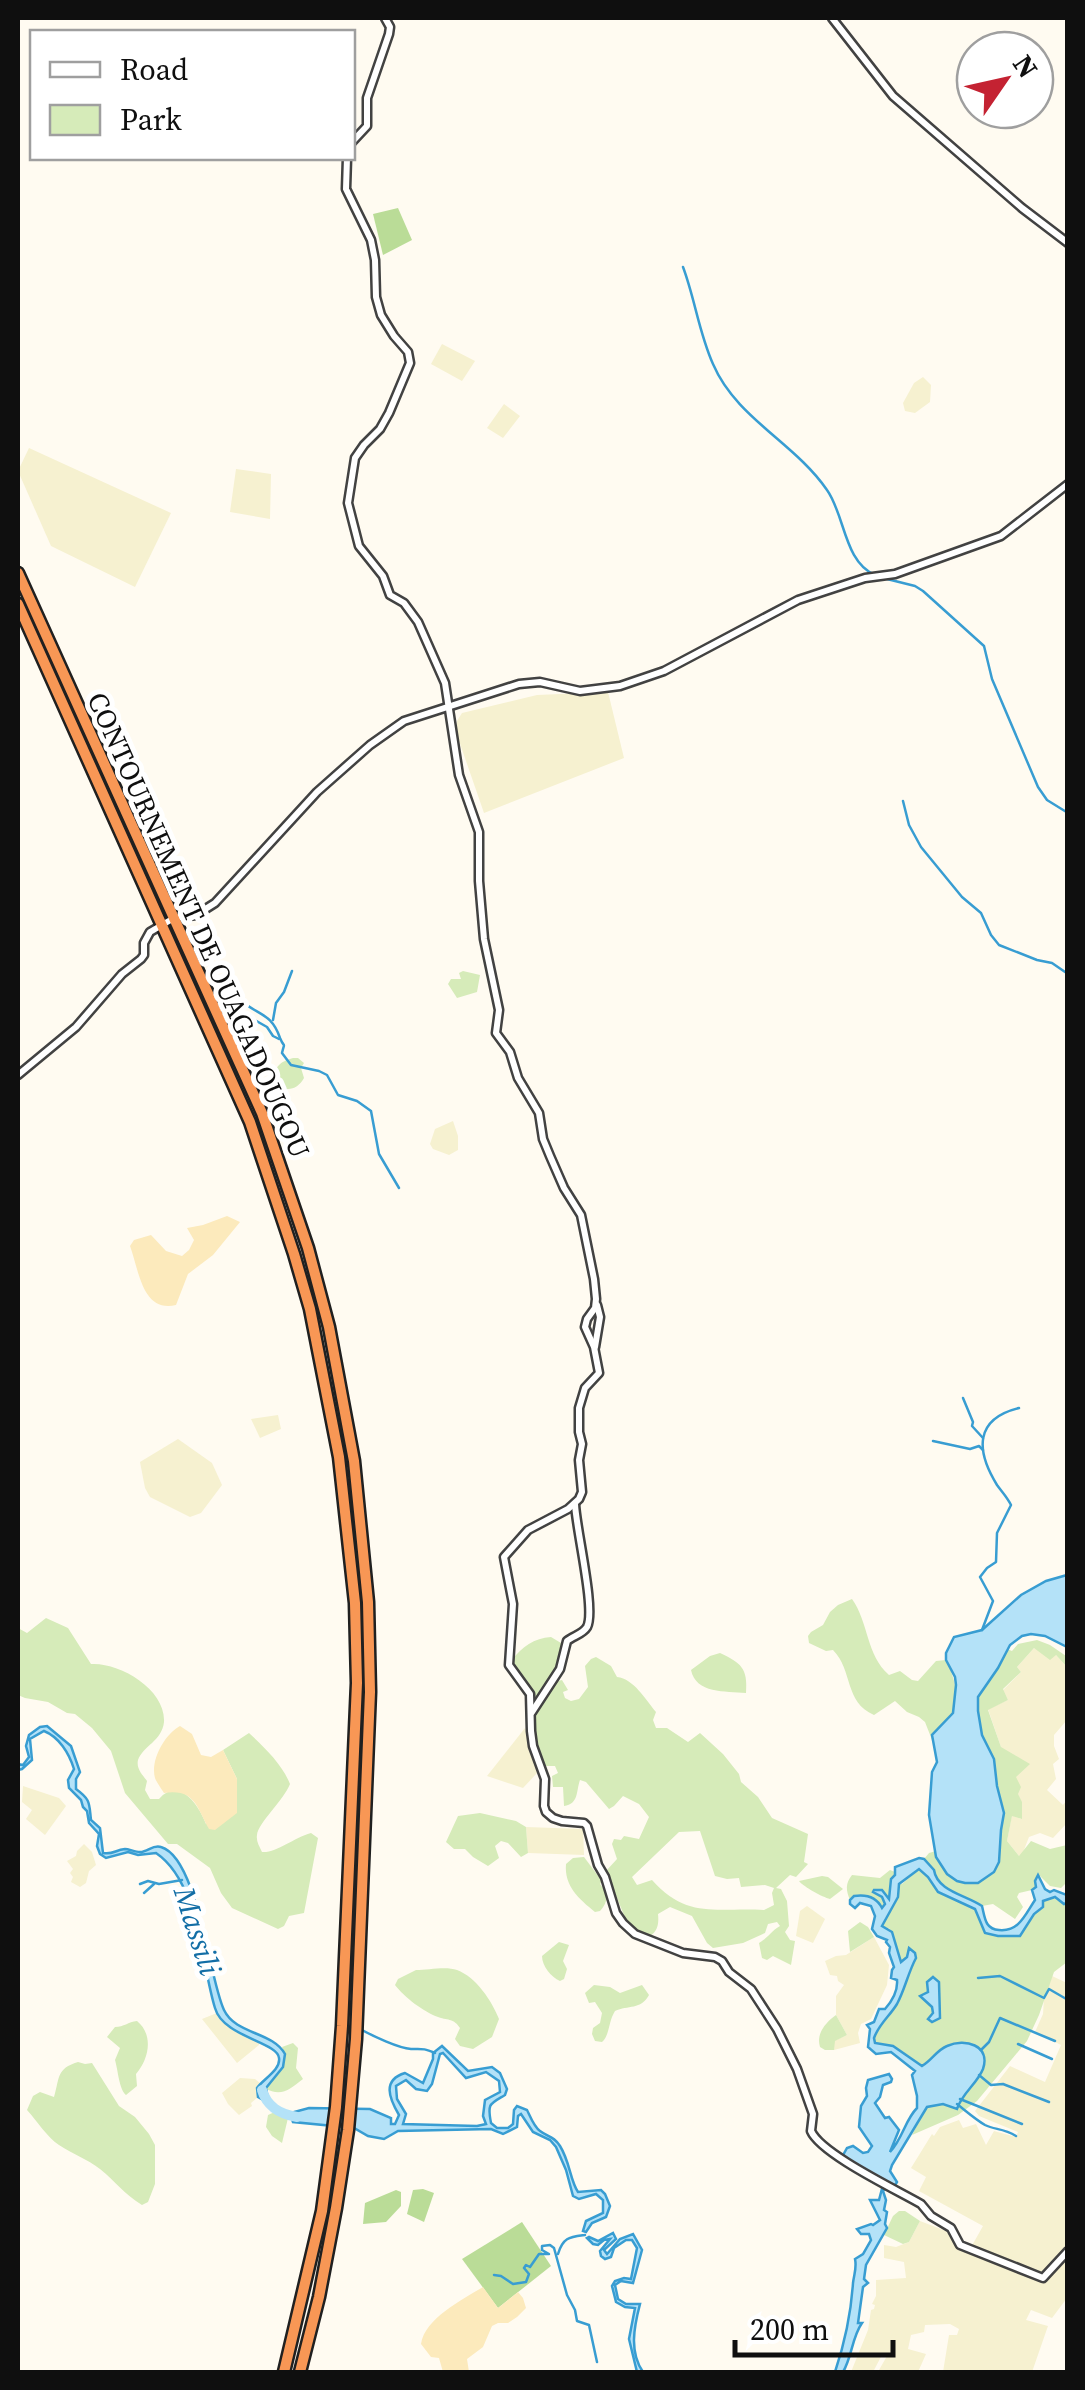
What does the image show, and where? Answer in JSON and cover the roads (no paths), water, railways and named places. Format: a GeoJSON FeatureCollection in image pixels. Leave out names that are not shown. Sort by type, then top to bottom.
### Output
{"type":"FeatureCollection","features":[{"type":"Feature","properties":{"kind":"highway","name":"CONTOURNEMENT DE OUAGADOUGOU"},"geometry":{"type":"LineString","coordinates":[[18,572],[255,1098],[283,1172],[329,1326],[354,1462],[368,1602],[370,1692],[356,2039],[348,2130],[319,2297],[300,2372]]}},
{"type":"Feature","properties":{"kind":"highway","name":"CONTOURNEMENT DE OUAGADOUGOU"},"geometry":{"type":"LineString","coordinates":[[18,604],[250,1122],[310,1309],[339,1457],[355,1604],[357,1683],[342,2026],[334,2128],[322,2211],[284,2372]]}},
{"type":"Feature","properties":{"kind":"street"},"geometry":{"type":"LineString","coordinates":[[355,139],[367,126],[367,98],[390,27],[385,18]]}},
{"type":"Feature","properties":{"kind":"street"},"geometry":{"type":"LineString","coordinates":[[832,18],[893,96],[1068,243]]}},
{"type":"Feature","properties":{"kind":"street"},"geometry":{"type":"LineString","coordinates":[[347,160],[346,189],[370,240],[381,315],[408,352],[410,362],[389,414],[355,458],[348,503],[358,546],[384,576],[390,595],[404,604],[418,622],[445,683],[459,775],[479,832],[482,919],[499,1010],[496,1033],[510,1052],[518,1078],[538,1113],[543,1140],[581,1215],[600,1317],[595,1351]]}},
{"type":"Feature","properties":{"kind":"street"},"geometry":{"type":"LineString","coordinates":[[18,1074],[76,1027],[122,974],[141,959],[150,932],[174,918],[196,915],[215,904],[318,792],[370,745],[404,721],[519,684],[540,682],[580,691],[620,686],[664,671],[798,600],[866,578],[895,574],[1000,536],[1068,484]]}},
{"type":"Feature","properties":{"kind":"street"},"geometry":{"type":"LineString","coordinates":[[532,1713],[560,1668],[569,1637],[583,1632],[589,1622],[576,1504],[582,1492],[579,1408],[585,1388],[600,1373],[585,1323],[596,1299]]}},
{"type":"Feature","properties":{"kind":"street"},"geometry":{"type":"LineString","coordinates":[[576,1504],[528,1530],[504,1558],[513,1604],[508,1665],[530,1694],[533,1746],[545,1779],[546,1812],[553,1818],[587,1826],[622,1924],[668,1948],[715,1957],[751,1989],[798,2069],[812,2110],[811,2131],[816,2141],[921,2204],[931,2216],[951,2228],[960,2245],[970,2250],[1042,2278],[1068,2251]]}},
{"type":"Feature","properties":{"kind":"water"},"geometry":{"type":"Polygon","coordinates":[[[1067,1575],[1067,1647],[1045,1636],[1022,1636],[1010,1645],[978,1697],[982,1735],[994,1759],[1004,1813],[999,1862],[994,1872],[978,1883],[957,1881],[936,1857],[929,1815],[932,1772],[937,1762],[932,1735],[953,1713],[956,1685],[946,1653],[954,1637],[982,1630],[1021,1595],[1067,1575]]]}},
{"type":"Feature","properties":{"kind":"water"},"geometry":{"type":"Polygon","coordinates":[[[47,1726],[71,1746],[80,1772],[76,1789],[87,1799],[91,1820],[100,1828],[103,1853],[161,1847],[174,1856],[184,1873],[224,2010],[237,2024],[272,2041],[285,2054],[283,2067],[266,2088],[265,2101],[258,2097],[257,2088],[274,2070],[279,2058],[276,2052],[220,2018],[190,1903],[170,1866],[156,1853],[128,1852],[106,1858],[100,1854],[99,1834],[89,1823],[81,1800],[69,1788],[72,1763],[54,1737],[44,1731],[30,1739],[32,1760],[18,1770],[18,1764],[23,1765],[29,1757],[29,1735],[47,1726]]]}},
{"type":"Feature","properties":{"kind":"water"},"geometry":{"type":"Polygon","coordinates":[[[919,1858],[934,1870],[946,1888],[982,1906],[986,1922],[994,1929],[1006,1930],[1021,1921],[1035,1900],[1032,1890],[1038,1875],[1045,1889],[1067,1895],[1067,1903],[1055,1897],[1043,1901],[1043,1907],[1020,1936],[998,1936],[985,1933],[975,1909],[938,1892],[919,1869],[899,1884],[898,1897],[882,1926],[892,1932],[901,1962],[909,1948],[916,1958],[897,2004],[876,2033],[875,2043],[893,2046],[922,2066],[943,2048],[968,2043],[980,2049],[984,2061],[983,2069],[957,2109],[943,2104],[927,2107],[892,2165],[890,2171],[897,2182],[894,2187],[842,2157],[847,2148],[853,2146],[863,2153],[872,2146],[859,2127],[868,2080],[889,2074],[892,2079],[883,2085],[875,2103],[899,2130],[890,2152],[917,2108],[912,2075],[915,2071],[891,2052],[876,2054],[868,2047],[867,2025],[874,2022],[879,2009],[890,2003],[897,1980],[891,1978],[894,1967],[887,1940],[872,1929],[875,1916],[871,1906],[860,1903],[855,1908],[850,1900],[867,1896],[882,1908],[882,1897],[874,1890],[882,1890],[889,1899],[895,1867],[919,1858]]]}},
{"type":"Feature","properties":{"kind":"water"},"geometry":{"type":"Polygon","coordinates":[[[933,1977],[939,1982],[940,2018],[932,2022],[928,2019],[932,2007],[920,1996],[928,1992],[927,1982],[933,1977]]]}},
{"type":"Feature","properties":{"kind":"water"},"geometry":{"type":"Polygon","coordinates":[[[442,2046],[468,2071],[492,2067],[500,2073],[507,2089],[491,2105],[491,2123],[497,2128],[508,2128],[513,2124],[517,2106],[527,2110],[538,2129],[560,2146],[578,2192],[601,2190],[605,2194],[610,2206],[606,2217],[583,2231],[586,2221],[603,2213],[603,2200],[596,2194],[579,2199],[573,2196],[556,2147],[533,2132],[521,2114],[517,2127],[503,2134],[491,2129],[398,2131],[384,2139],[354,2128],[293,2122],[283,2115],[309,2108],[370,2109],[391,2118],[391,2124],[395,2124],[399,2115],[390,2096],[390,2085],[405,2073],[423,2083],[433,2053],[442,2046]],[[443,2053],[427,2091],[416,2089],[406,2080],[396,2086],[397,2099],[406,2114],[403,2124],[486,2124],[485,2100],[500,2092],[499,2081],[486,2072],[466,2078],[443,2053]]]}},
{"type":"Feature","properties":{"kind":"water"},"geometry":{"type":"Polygon","coordinates":[[[883,2185],[887,2228],[866,2265],[864,2279],[868,2283],[863,2287],[858,2323],[862,2323],[843,2372],[835,2372],[849,2317],[855,2259],[871,2240],[869,2234],[861,2234],[857,2229],[880,2220],[870,2200],[879,2200],[883,2185]]]}},
{"type":"Feature","properties":{"kind":"water"},"geometry":{"type":"Polygon","coordinates":[[[613,2233],[616,2239],[604,2250],[607,2254],[620,2239],[633,2234],[642,2250],[633,2283],[621,2281],[615,2285],[618,2299],[626,2304],[640,2304],[634,2348],[643,2372],[637,2372],[629,2339],[635,2308],[616,2302],[612,2286],[615,2281],[631,2279],[637,2248],[632,2240],[626,2240],[605,2259],[600,2251],[610,2239],[598,2245],[587,2238],[598,2241],[613,2233]]]}},
{"type":"Feature","properties":{"kind":"waterway"},"geometry":{"type":"LineString","coordinates":[[683,267],[708,352],[723,383],[751,415],[814,473],[833,500],[857,560],[875,575]]}},
{"type":"Feature","properties":{"kind":"waterway"},"geometry":{"type":"LineString","coordinates":[[883,578],[923,591],[984,646],[992,679],[1038,787],[1047,800],[1068,813]]}},
{"type":"Feature","properties":{"kind":"waterway"},"geometry":{"type":"LineString","coordinates":[[903,801],[909,825],[921,847],[962,897],[981,913],[999,945],[1052,963],[1068,974]]}},
{"type":"Feature","properties":{"kind":"waterway"},"geometry":{"type":"LineString","coordinates":[[273,1020],[276,1003],[292,971]]}},
{"type":"Feature","properties":{"kind":"waterway"},"geometry":{"type":"LineString","coordinates":[[239,999],[272,1023],[284,1045],[282,1053],[291,1065],[327,1075],[338,1095],[371,1111],[379,1154],[399,1188]]}},
{"type":"Feature","properties":{"kind":"waterway"},"geometry":{"type":"LineString","coordinates":[[253,1019],[279,1039]]}},
{"type":"Feature","properties":{"kind":"waterway"},"geometry":{"type":"LineString","coordinates":[[963,1398],[972,1426],[983,1438]]}},
{"type":"Feature","properties":{"kind":"waterway"},"geometry":{"type":"LineString","coordinates":[[982,1630],[993,1601],[980,1577],[996,1562],[997,1533],[1011,1505],[990,1472],[983,1438],[994,1420],[1019,1408]]}},
{"type":"Feature","properties":{"kind":"waterway"},"geometry":{"type":"LineString","coordinates":[[933,1441],[970,1449],[979,1446],[983,1450]]}},
{"type":"Feature","properties":{"kind":"waterway"},"geometry":{"type":"LineString","coordinates":[[140,1884],[182,1880]]}},
{"type":"Feature","properties":{"kind":"waterway"},"geometry":{"type":"LineString","coordinates":[[144,1893],[154,1884]]}},
{"type":"Feature","properties":{"kind":"waterway"},"geometry":{"type":"LineString","coordinates":[[978,1978],[1000,1976],[1044,1998],[1049,1989],[1068,2000]]}},
{"type":"Feature","properties":{"kind":"waterway"},"geometry":{"type":"LineString","coordinates":[[981,2050],[1000,2018],[1055,2041]]}},
{"type":"Feature","properties":{"kind":"waterway"},"geometry":{"type":"LineString","coordinates":[[362,2030],[399,2046],[435,2053]]}},
{"type":"Feature","properties":{"kind":"waterway"},"geometry":{"type":"LineString","coordinates":[[1018,2044],[1052,2059]]}},
{"type":"Feature","properties":{"kind":"waterway"},"geometry":{"type":"LineString","coordinates":[[979,2075],[991,2085],[1003,2084],[1049,2102]]}},
{"type":"Feature","properties":{"kind":"waterway","name":"Massili"},"geometry":{"type":"LineString","coordinates":[[262,2090],[275,2109],[297,2117]]}},
{"type":"Feature","properties":{"kind":"waterway"},"geometry":{"type":"LineString","coordinates":[[960,2099],[1022,2124]]}},
{"type":"Feature","properties":{"kind":"waterway"},"geometry":{"type":"LineString","coordinates":[[957,2104],[985,2125],[1016,2136]]}},
{"type":"Feature","properties":{"kind":"waterway"},"geometry":{"type":"LineString","coordinates":[[558,2254],[568,2239],[585,2235]]}},
{"type":"Feature","properties":{"kind":"waterway"},"geometry":{"type":"LineString","coordinates":[[494,2275],[513,2284],[526,2282],[526,2265],[530,2267],[539,2254],[549,2254],[542,2246],[554,2248],[577,2321],[589,2325],[597,2362]]}}]}
